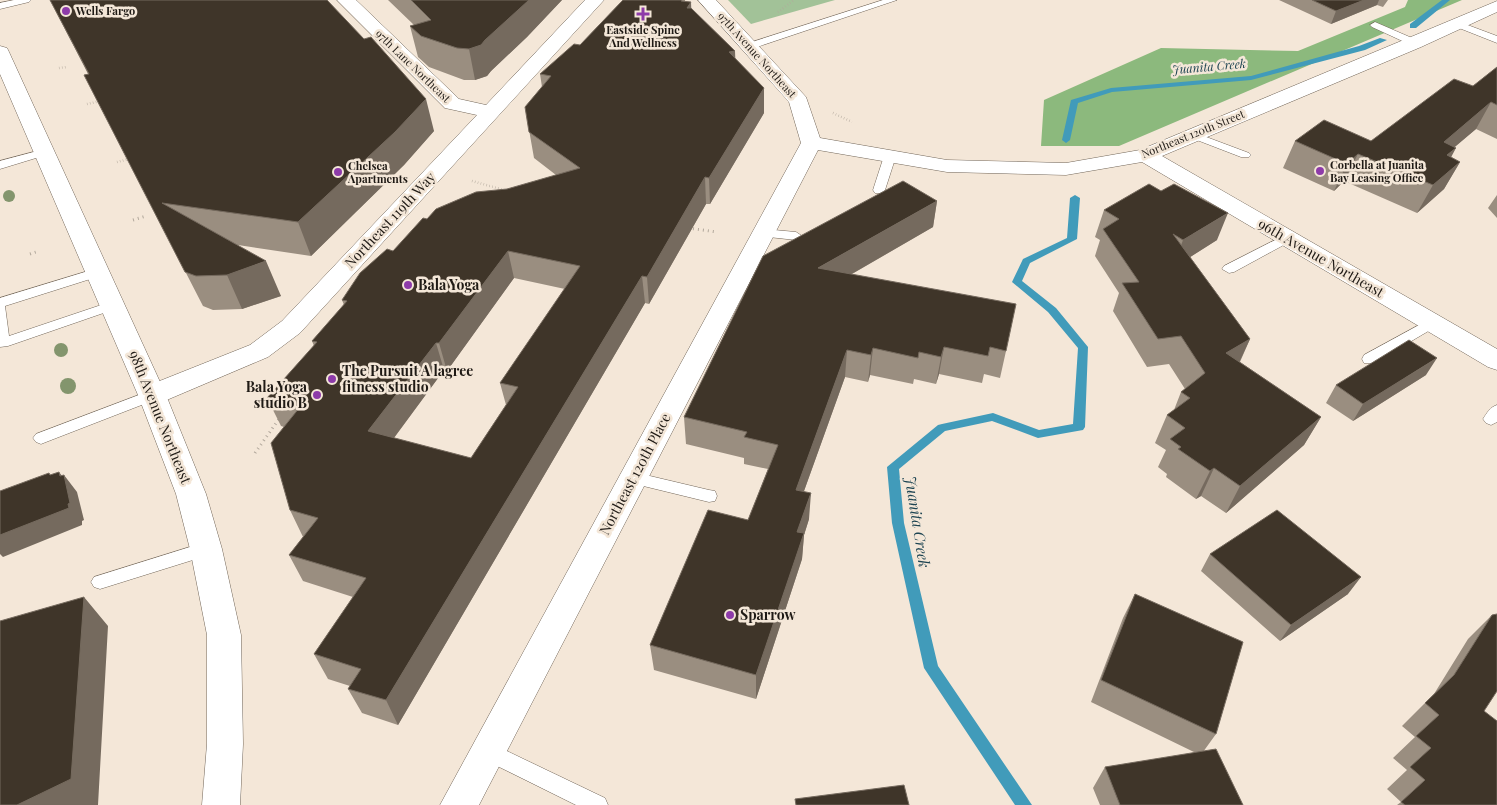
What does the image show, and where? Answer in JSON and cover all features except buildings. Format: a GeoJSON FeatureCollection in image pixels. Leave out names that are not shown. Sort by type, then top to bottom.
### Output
{"type":"FeatureCollection","features":[{"type":"Feature","properties":{"kind":"street","name":"97th Lane Northeast"},"geometry":{"type":"LineString","coordinates":[[346,0],[452,104],[491,112]]}},
{"type":"Feature","properties":{"kind":"street","name":"Northeast 119th Way"},"geometry":{"type":"LineString","coordinates":[[152,395],[259,351],[291,327],[596,0]]}},
{"type":"Feature","properties":{"kind":"street","name":"97th Avenue Northeast"},"geometry":{"type":"LineString","coordinates":[[707,0],[799,101],[812,143]]}},
{"type":"Feature","properties":{"kind":"street","name":"Northeast 120th Street"},"geometry":{"type":"LineString","coordinates":[[812,143],[947,166],[1066,169],[1145,155],[1415,43],[1497,6]]}},
{"type":"Feature","properties":{"kind":"street","name":"98th Avenue Northeast"},"geometry":{"type":"LineString","coordinates":[[0,52],[113,305],[192,494],[224,635],[226,744],[221,805]]}},
{"type":"Feature","properties":{"kind":"street","name":"Northeast 120th Place"},"geometry":{"type":"LineString","coordinates":[[460,805],[812,143]]}},
{"type":"Feature","properties":{"kind":"street","name":"96th Avenue Northeast"},"geometry":{"type":"LineString","coordinates":[[1145,155],[1497,361]]}},
{"type":"Feature","properties":{"kind":"lane"},"geometry":{"type":"LineString","coordinates":[[0,6],[26,0]]}},
{"type":"Feature","properties":{"kind":"lane"},"geometry":{"type":"LineString","coordinates":[[750,46],[892,0]]}},
{"type":"Feature","properties":{"kind":"lane"},"geometry":{"type":"LineString","coordinates":[[1458,24],[1497,40]]}},
{"type":"Feature","properties":{"kind":"lane"},"geometry":{"type":"LineString","coordinates":[[1375,25],[1415,43]]}},
{"type":"Feature","properties":{"kind":"lane"},"geometry":{"type":"LineString","coordinates":[[1193,135],[1245,155]]}},
{"type":"Feature","properties":{"kind":"lane"},"geometry":{"type":"LineString","coordinates":[[0,165],[45,152]]}},
{"type":"Feature","properties":{"kind":"lane"},"geometry":{"type":"LineString","coordinates":[[879,190],[890,156]]}},
{"type":"Feature","properties":{"kind":"lane"},"geometry":{"type":"LineString","coordinates":[[763,233],[796,236]]}},
{"type":"Feature","properties":{"kind":"lane"},"geometry":{"type":"LineString","coordinates":[[1229,269],[1287,238]]}},
{"type":"Feature","properties":{"kind":"lane"},"geometry":{"type":"LineString","coordinates":[[0,303],[98,272]]}},
{"type":"Feature","properties":{"kind":"lane"},"geometry":{"type":"LineString","coordinates":[[0,308],[3,343],[113,305]]}},
{"type":"Feature","properties":{"kind":"lane"},"geometry":{"type":"LineString","coordinates":[[1369,359],[1432,323]]}},
{"type":"Feature","properties":{"kind":"lane"},"geometry":{"type":"LineString","coordinates":[[42,438],[152,395]]}},
{"type":"Feature","properties":{"kind":"lane"},"geometry":{"type":"LineString","coordinates":[[633,478],[709,496]]}},
{"type":"Feature","properties":{"kind":"lane"},"geometry":{"type":"LineString","coordinates":[[100,582],[206,549]]}},
{"type":"Feature","properties":{"kind":"lane"},"geometry":{"type":"LineString","coordinates":[[488,751],[598,805]]}},
{"type":"Feature","properties":{"kind":"path"},"geometry":{"type":"LineString","coordinates":[[59,68],[67,67]]}},
{"type":"Feature","properties":{"kind":"path"},"geometry":{"type":"LineString","coordinates":[[87,104],[106,99]]}},
{"type":"Feature","properties":{"kind":"path"},"geometry":{"type":"LineString","coordinates":[[117,162],[136,157]]}},
{"type":"Feature","properties":{"kind":"path"},"geometry":{"type":"LineString","coordinates":[[472,182],[513,192]]}},
{"type":"Feature","properties":{"kind":"path"},"geometry":{"type":"LineString","coordinates":[[133,220],[146,216]]}},
{"type":"Feature","properties":{"kind":"path"},"geometry":{"type":"LineString","coordinates":[[679,227],[717,232]]}},
{"type":"Feature","properties":{"kind":"path"},"geometry":{"type":"LineString","coordinates":[[30,254],[36,252]]}},
{"type":"Feature","properties":{"kind":"path"},"geometry":{"type":"LineString","coordinates":[[255,453],[279,419]]}},
{"type":"Feature","properties":{"kind":"green space"},"geometry":{"type":"Polygon","coordinates":[[[728,0],[835,0],[751,24],[728,0]]]}},
{"type":"Feature","properties":{"kind":"green space"},"geometry":{"type":"Polygon","coordinates":[[[1408,0],[1462,0],[1119,146],[1041,146],[1044,100],[1161,48],[1298,51],[1405,7],[1408,0]]]}},
{"type":"Feature","properties":{"kind":"waterway","name":"Juanita Creek"},"geometry":{"type":"LineString","coordinates":[[1413,26],[1446,0]]}},
{"type":"Feature","properties":{"kind":"waterway","name":"Juanita Creek"},"geometry":{"type":"LineString","coordinates":[[1066,140],[1074,102],[1111,90],[1251,78],[1362,48],[1383,40]]}},
{"type":"Feature","properties":{"kind":"waterway","name":"Juanita Creek"},"geometry":{"type":"LineString","coordinates":[[1024,805],[931,668],[898,523],[893,467],[942,428],[993,417],[1038,434],[1079,427],[1083,347],[1052,310],[1017,282],[1026,261],[1072,239],[1075,198]]}},
{"type":"Feature","properties":{"kind":"place","name":"Wells Fargo"},"geometry":{"type":"Point","coordinates":[66,11]}},
{"type":"Feature","properties":{"kind":"place","name":"Eastside Spine And Wellness"},"geometry":{"type":"Point","coordinates":[643,14]}},
{"type":"Feature","properties":{"kind":"place","name":"Corbella at Juanita Bay Leasing Office"},"geometry":{"type":"Point","coordinates":[1320,171]}},
{"type":"Feature","properties":{"kind":"place","name":"Chelsea Apartments"},"geometry":{"type":"Point","coordinates":[338,172]}},
{"type":"Feature","properties":{"kind":"place","name":"Bala Yoga"},"geometry":{"type":"Point","coordinates":[408,285]}},
{"type":"Feature","properties":{"kind":"place","name":"The Pursuit A lagree fitness studio"},"geometry":{"type":"Point","coordinates":[332,379]}},
{"type":"Feature","properties":{"kind":"place","name":"Bala Yoga studio B"},"geometry":{"type":"Point","coordinates":[317,395]}},
{"type":"Feature","properties":{"kind":"place","name":"Sparrow"},"geometry":{"type":"Point","coordinates":[730,615]}}]}
